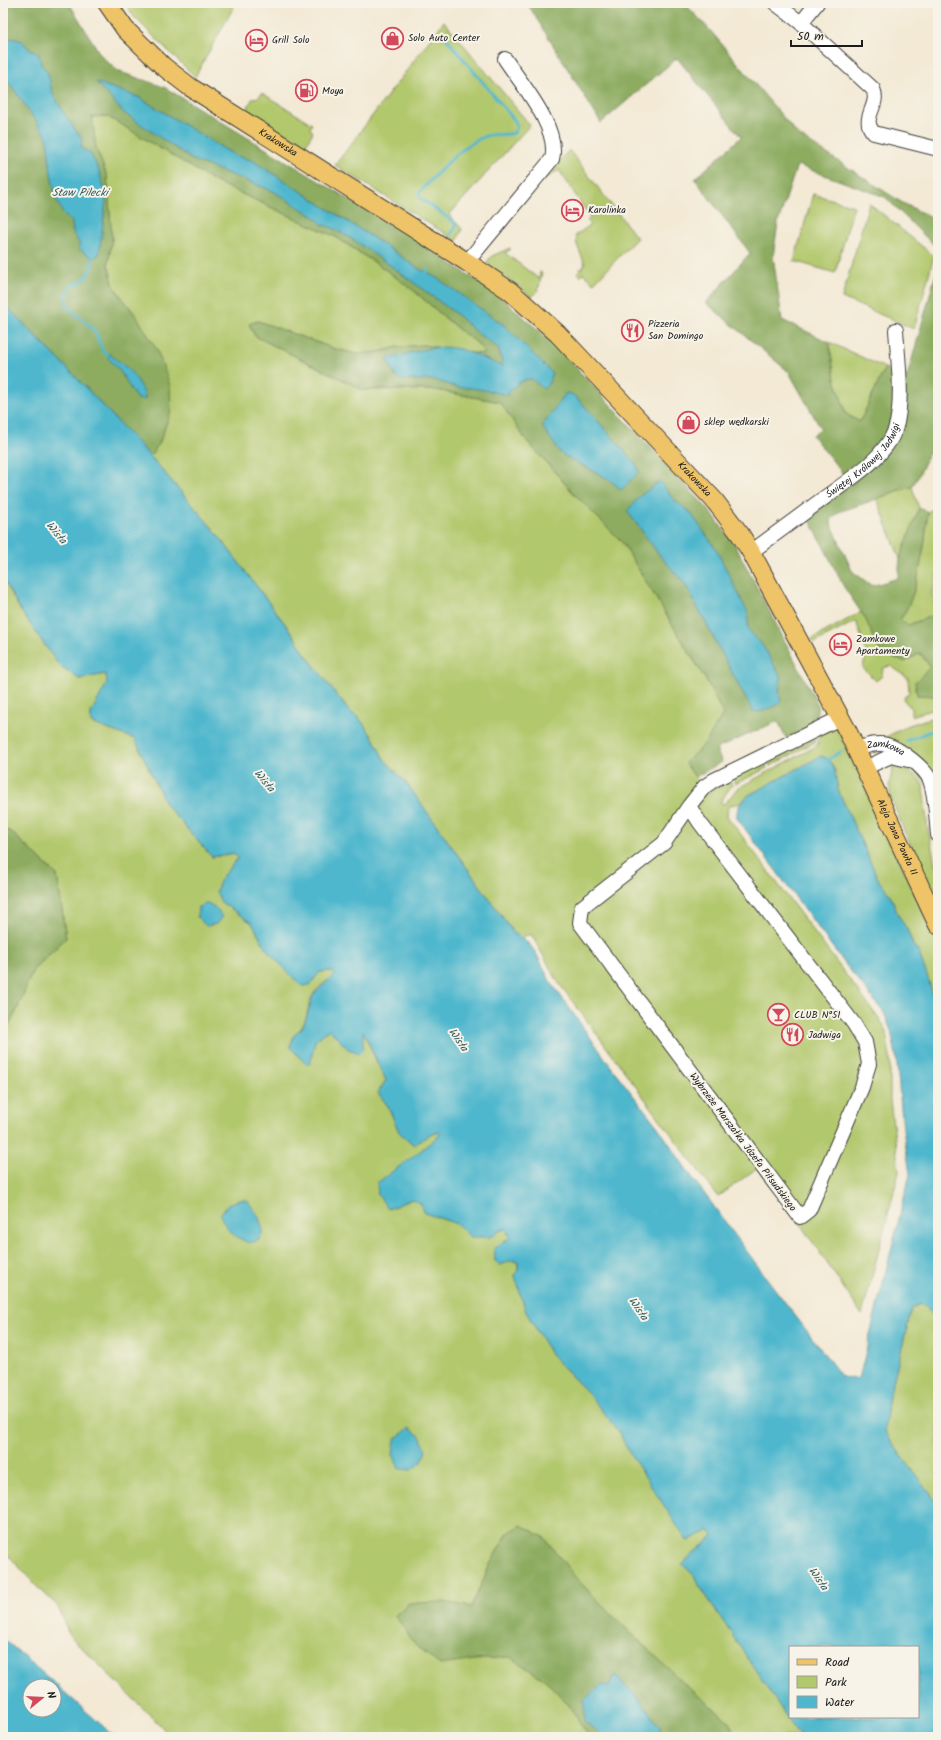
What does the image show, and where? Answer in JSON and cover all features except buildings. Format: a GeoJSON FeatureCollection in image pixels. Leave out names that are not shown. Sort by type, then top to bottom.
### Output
{"type":"FeatureCollection","features":[{"type":"Feature","properties":{"kind":"main road","name":"Krakowska"},"geometry":{"type":"LineString","coordinates":[[107,3],[125,29],[164,67],[190,87],[467,262],[510,291],[558,334],[714,500],[740,534],[856,749]]}},
{"type":"Feature","properties":{"kind":"main road","name":"Aleja Jana Pawła II"},"geometry":{"type":"LineString","coordinates":[[856,749],[938,925]]}},
{"type":"Feature","properties":{"kind":"street"},"geometry":{"type":"LineString","coordinates":[[775,3],[801,23],[873,89],[875,99],[868,126],[874,133],[938,149]]}},
{"type":"Feature","properties":{"kind":"street"},"geometry":{"type":"LineString","coordinates":[[801,23],[817,3]]}},
{"type":"Feature","properties":{"kind":"street"},"geometry":{"type":"LineString","coordinates":[[467,262],[552,159],[554,150],[548,126],[542,114],[505,59]]}},
{"type":"Feature","properties":{"kind":"street","name":"Świętej Królowej Jadwigi"},"geometry":{"type":"LineString","coordinates":[[751,552],[870,464],[888,443],[894,431],[899,410],[899,368],[896,330]]}},
{"type":"Feature","properties":{"kind":"street","name":"Wybrzeże Marszałka Józefa Piłsudskiego"},"geometry":{"type":"LineString","coordinates":[[688,806],[854,1024],[865,1042],[869,1064],[862,1087],[809,1210],[800,1217],[580,923],[582,907],[664,842],[688,806],[704,787],[714,780],[840,718]]}},
{"type":"Feature","properties":{"kind":"street","name":"Zamkowa"},"geometry":{"type":"LineString","coordinates":[[856,749],[870,745],[888,745],[898,750],[927,775],[930,780],[938,835]]}},
{"type":"Feature","properties":{"kind":"street","name":"Zamkowa"},"geometry":{"type":"LineString","coordinates":[[865,768],[891,756],[912,761]]}},
{"type":"Feature","properties":{"kind":"green space"},"geometry":{"type":"Polygon","coordinates":[[[3,3],[69,3],[100,54],[117,71],[164,87],[411,237],[496,293],[551,341],[709,510],[736,547],[818,705],[815,720],[810,728],[806,731],[786,738],[778,721],[716,749],[722,762],[695,777],[685,763],[707,741],[723,714],[709,685],[622,542],[578,498],[526,440],[500,402],[436,390],[363,390],[255,336],[249,324],[258,321],[335,349],[357,354],[378,352],[398,347],[423,345],[485,354],[477,343],[457,328],[413,290],[336,237],[216,182],[107,116],[92,117],[96,148],[107,176],[112,239],[108,264],[114,287],[137,317],[157,350],[170,385],[171,411],[159,444],[150,456],[78,379],[9,309],[3,284],[3,3]]]}},
{"type":"Feature","properties":{"kind":"green space"},"geometry":{"type":"Polygon","coordinates":[[[125,3],[236,3],[195,77],[134,17],[125,3]]]}},
{"type":"Feature","properties":{"kind":"green space"},"geometry":{"type":"Polygon","coordinates":[[[527,3],[684,3],[709,29],[798,135],[901,202],[938,221],[938,249],[885,197],[797,165],[778,223],[773,256],[782,320],[829,342],[835,379],[846,414],[860,422],[885,368],[907,377],[938,266],[938,433],[912,487],[896,491],[839,512],[832,519],[831,523],[852,571],[872,586],[898,578],[900,559],[919,508],[928,512],[925,542],[918,575],[909,604],[900,620],[908,625],[937,614],[938,696],[917,695],[915,682],[930,667],[920,653],[905,662],[880,652],[865,618],[844,587],[809,518],[848,480],[812,435],[821,429],[789,372],[706,303],[750,253],[695,179],[741,137],[677,58],[601,123],[527,3]]]}},
{"type":"Feature","properties":{"kind":"green space"},"geometry":{"type":"Polygon","coordinates":[[[444,21],[530,125],[449,215],[462,229],[457,241],[335,165],[444,21]]]}},
{"type":"Feature","properties":{"kind":"green space"},"geometry":{"type":"Polygon","coordinates":[[[262,93],[312,124],[310,128],[313,132],[306,145],[300,146],[248,112],[247,109],[253,98],[259,97],[262,93]]]}},
{"type":"Feature","properties":{"kind":"green space"},"geometry":{"type":"Polygon","coordinates":[[[107,116],[216,182],[336,237],[413,290],[457,328],[477,342],[486,354],[423,345],[398,347],[378,352],[357,354],[335,349],[258,321],[249,324],[255,336],[363,390],[436,390],[500,402],[526,440],[578,498],[622,542],[709,685],[723,714],[707,741],[685,763],[707,793],[729,779],[732,785],[720,802],[724,804],[738,788],[813,748],[818,744],[817,736],[836,726],[938,943],[938,1002],[932,994],[919,953],[913,945],[907,929],[898,915],[890,895],[879,881],[838,790],[835,771],[829,759],[821,756],[749,795],[740,803],[728,806],[727,816],[885,1027],[890,1057],[890,1100],[899,1172],[862,1315],[810,1238],[757,1168],[718,1197],[558,982],[531,934],[519,938],[513,932],[407,784],[384,759],[372,736],[359,718],[349,711],[214,530],[150,456],[159,444],[171,411],[137,317],[114,287],[108,264],[112,239],[107,176],[96,148],[92,117],[107,116]]]}},
{"type":"Feature","properties":{"kind":"green space"},"geometry":{"type":"Polygon","coordinates":[[[569,150],[637,238],[594,283],[583,273],[580,276],[577,273],[585,264],[577,245],[576,235],[590,225],[587,220],[590,217],[559,170],[542,181],[569,150]]]}},
{"type":"Feature","properties":{"kind":"green space"},"geometry":{"type":"Polygon","coordinates":[[[813,194],[854,206],[835,273],[794,261],[813,194]]]}},
{"type":"Feature","properties":{"kind":"green space"},"geometry":{"type":"Polygon","coordinates":[[[869,203],[934,256],[914,329],[842,298],[869,203]]]}},
{"type":"Feature","properties":{"kind":"green space"},"geometry":{"type":"Polygon","coordinates":[[[510,248],[510,250],[505,253],[539,279],[540,272],[542,273],[538,291],[532,297],[486,263],[492,256],[510,248]]]}},
{"type":"Feature","properties":{"kind":"green space"},"geometry":{"type":"Polygon","coordinates":[[[829,342],[885,368],[860,422],[846,414],[835,379],[829,342]]]}},
{"type":"Feature","properties":{"kind":"green space"},"geometry":{"type":"Polygon","coordinates":[[[912,487],[919,508],[900,559],[877,499],[896,491],[912,487]]]}},
{"type":"Feature","properties":{"kind":"green space"},"geometry":{"type":"Polygon","coordinates":[[[938,503],[938,571],[932,593],[937,614],[908,625],[900,620],[913,594],[918,575],[925,542],[928,512],[937,506],[938,503]]]}},
{"type":"Feature","properties":{"kind":"green space"},"geometry":{"type":"Polygon","coordinates":[[[3,579],[21,611],[58,664],[79,679],[106,674],[107,683],[91,713],[91,723],[135,739],[166,805],[212,857],[234,853],[238,858],[222,877],[221,902],[252,923],[267,950],[320,972],[332,971],[334,975],[315,992],[310,1001],[303,1025],[294,1035],[315,1041],[329,1029],[348,1049],[363,1030],[386,1080],[378,1093],[388,1106],[399,1132],[414,1145],[432,1133],[439,1132],[440,1135],[420,1151],[388,1209],[412,1199],[420,1203],[425,1213],[457,1224],[470,1237],[506,1229],[510,1238],[501,1243],[501,1265],[510,1261],[518,1261],[518,1269],[515,1276],[526,1312],[552,1356],[587,1392],[619,1432],[629,1452],[688,1541],[710,1530],[713,1536],[682,1564],[696,1577],[699,1585],[800,1737],[170,1737],[161,1726],[69,1635],[57,1605],[37,1587],[3,1549],[3,1036],[16,1012],[33,970],[66,938],[57,875],[11,832],[3,828],[3,579]]]}},
{"type":"Feature","properties":{"kind":"green space"},"geometry":{"type":"Polygon","coordinates":[[[861,612],[905,662],[920,653],[931,667],[915,682],[917,695],[938,696],[938,708],[911,716],[911,708],[903,699],[909,692],[908,678],[891,666],[883,668],[882,676],[876,681],[863,668],[866,651],[856,621],[814,643],[812,639],[861,612]]]}},
{"type":"Feature","properties":{"kind":"green space"},"geometry":{"type":"Polygon","coordinates":[[[938,716],[938,796],[884,738],[909,725],[938,716]]]}},
{"type":"Feature","properties":{"kind":"green space"},"geometry":{"type":"Polygon","coordinates":[[[815,740],[815,742],[770,766],[767,760],[815,740]]]}},
{"type":"Feature","properties":{"kind":"green space"},"geometry":{"type":"Polygon","coordinates":[[[764,762],[767,768],[735,784],[732,777],[764,762]]]}},
{"type":"Feature","properties":{"kind":"green space"},"geometry":{"type":"Polygon","coordinates":[[[892,763],[901,765],[920,780],[923,786],[927,823],[938,879],[938,902],[905,833],[891,798],[889,785],[893,768],[892,763]]]}},
{"type":"Feature","properties":{"kind":"green space"},"geometry":{"type":"Polygon","coordinates":[[[3,828],[11,832],[57,875],[66,938],[33,970],[16,1012],[3,1036],[3,828]]]}},
{"type":"Feature","properties":{"kind":"green space"},"geometry":{"type":"Polygon","coordinates":[[[920,1304],[928,1308],[933,1316],[938,1368],[938,1504],[892,1443],[885,1431],[888,1401],[912,1308],[920,1304]]]}},
{"type":"Feature","properties":{"kind":"green space"},"geometry":{"type":"Polygon","coordinates":[[[521,1525],[544,1537],[576,1578],[611,1614],[688,1687],[730,1722],[735,1737],[589,1737],[568,1704],[545,1680],[510,1657],[440,1665],[417,1647],[395,1615],[409,1603],[444,1602],[471,1607],[493,1558],[508,1533],[521,1525]]]}},
{"type":"Feature","properties":{"kind":"water","name":"Staw Pilecki"},"geometry":{"type":"Polygon","coordinates":[[[11,38],[22,41],[29,49],[39,54],[41,64],[48,73],[53,94],[82,139],[82,149],[90,153],[98,168],[104,187],[106,200],[99,255],[93,258],[79,249],[79,243],[73,232],[72,222],[63,214],[56,199],[51,174],[47,137],[3,76],[3,46],[11,38]]]}},
{"type":"Feature","properties":{"kind":"water"},"geometry":{"type":"Polygon","coordinates":[[[96,82],[138,97],[236,156],[252,160],[386,246],[422,271],[425,271],[440,280],[505,326],[552,373],[548,385],[543,389],[532,379],[528,379],[518,384],[507,395],[490,391],[460,388],[434,380],[402,380],[396,377],[387,359],[426,349],[446,347],[456,348],[503,366],[498,348],[477,333],[455,313],[388,264],[355,241],[333,228],[323,225],[316,218],[273,191],[193,160],[124,113],[96,82]]]}},
{"type":"Feature","properties":{"kind":"water","name":"Wisła"},"geometry":{"type":"Polygon","coordinates":[[[3,303],[78,379],[150,456],[214,530],[349,711],[359,718],[372,736],[384,759],[407,784],[513,932],[529,944],[536,953],[550,981],[612,1068],[658,1127],[687,1170],[768,1280],[842,1377],[856,1379],[860,1375],[910,1174],[903,1129],[896,1055],[891,1031],[884,1013],[842,960],[737,818],[737,811],[740,805],[749,795],[821,756],[829,759],[835,771],[838,790],[879,881],[890,895],[898,915],[907,929],[913,945],[919,953],[932,994],[938,1002],[938,1368],[933,1316],[928,1308],[920,1304],[912,1308],[888,1401],[885,1431],[892,1443],[938,1504],[938,1737],[800,1737],[699,1585],[696,1577],[682,1564],[713,1536],[710,1530],[687,1541],[629,1452],[619,1432],[587,1392],[552,1356],[526,1312],[515,1276],[518,1269],[518,1261],[510,1261],[501,1265],[495,1261],[494,1248],[510,1238],[506,1229],[501,1230],[491,1237],[470,1237],[457,1224],[425,1213],[420,1203],[412,1199],[388,1209],[378,1195],[377,1183],[440,1135],[439,1132],[432,1133],[414,1145],[399,1132],[388,1106],[378,1093],[386,1080],[363,1031],[363,1049],[359,1053],[348,1049],[329,1029],[315,1041],[310,1064],[306,1064],[290,1047],[294,1035],[302,1028],[306,1019],[313,995],[334,975],[332,971],[320,972],[310,985],[303,986],[299,984],[267,950],[252,923],[221,902],[216,891],[222,877],[238,858],[234,853],[212,857],[166,805],[135,739],[91,723],[91,713],[107,683],[106,674],[79,679],[58,664],[21,611],[3,579],[3,303]]]}},
{"type":"Feature","properties":{"kind":"water"},"geometry":{"type":"Polygon","coordinates":[[[108,353],[135,376],[145,395],[145,399],[141,400],[136,398],[120,371],[108,358],[108,353]]]}},
{"type":"Feature","properties":{"kind":"water"},"geometry":{"type":"Polygon","coordinates":[[[566,393],[572,394],[581,402],[636,464],[639,472],[621,490],[610,480],[561,454],[542,426],[566,393]]]}},
{"type":"Feature","properties":{"kind":"water"},"geometry":{"type":"Polygon","coordinates":[[[660,481],[673,499],[690,512],[716,549],[748,613],[748,629],[763,646],[781,677],[779,691],[781,702],[771,708],[753,712],[685,584],[661,557],[627,511],[641,495],[660,481]]]}},
{"type":"Feature","properties":{"kind":"water"},"geometry":{"type":"Polygon","coordinates":[[[208,903],[216,908],[222,917],[216,924],[206,926],[197,917],[198,907],[208,903]]]}},
{"type":"Feature","properties":{"kind":"water"},"geometry":{"type":"Polygon","coordinates":[[[238,1200],[247,1200],[259,1217],[263,1231],[259,1240],[249,1243],[234,1235],[225,1225],[220,1214],[228,1205],[238,1200]]]}},
{"type":"Feature","properties":{"kind":"water"},"geometry":{"type":"Polygon","coordinates":[[[409,1428],[420,1436],[426,1450],[422,1462],[411,1470],[399,1469],[393,1454],[395,1439],[409,1428]]]}},
{"type":"Feature","properties":{"kind":"water"},"geometry":{"type":"Polygon","coordinates":[[[3,1638],[48,1678],[22,1678],[22,1718],[62,1718],[62,1690],[114,1737],[3,1737],[3,1638]]]}},
{"type":"Feature","properties":{"kind":"water"},"geometry":{"type":"Polygon","coordinates":[[[616,1675],[624,1685],[636,1695],[660,1727],[660,1737],[605,1737],[585,1722],[584,1700],[602,1685],[609,1686],[616,1675]]]}},
{"type":"Feature","properties":{"kind":"waterway"},"geometry":{"type":"LineString","coordinates":[[446,38],[515,121],[517,127],[514,133],[486,136],[468,146],[450,161],[419,193],[420,198],[455,223],[456,227],[451,234]]}},
{"type":"Feature","properties":{"kind":"waterway"},"geometry":{"type":"LineString","coordinates":[[93,258],[87,276],[77,284],[72,285],[66,295],[67,306],[95,331],[103,352],[108,355]]}},
{"type":"Feature","properties":{"kind":"waterway"},"geometry":{"type":"LineString","coordinates":[[906,741],[931,731],[938,732]]}},
{"type":"Feature","properties":{"kind":"waterway"},"geometry":{"type":"LineString","coordinates":[[829,759],[842,751]]}},
{"type":"Feature","properties":{"kind":"place","name":"Solo Auto Center"},"geometry":{"type":"Point","coordinates":[393,38]}},
{"type":"Feature","properties":{"kind":"place","name":"Grill Solo"},"geometry":{"type":"Point","coordinates":[256,40]}},
{"type":"Feature","properties":{"kind":"place","name":"Moya"},"geometry":{"type":"Point","coordinates":[307,91]}},
{"type":"Feature","properties":{"kind":"place","name":"Karolinka"},"geometry":{"type":"Point","coordinates":[572,210]}},
{"type":"Feature","properties":{"kind":"place","name":"Pizzeria San Domingo"},"geometry":{"type":"Point","coordinates":[633,330]}},
{"type":"Feature","properties":{"kind":"place","name":"sklep wędkarski"},"geometry":{"type":"Point","coordinates":[688,422]}},
{"type":"Feature","properties":{"kind":"place","name":"Zamkowe Apartamenty"},"geometry":{"type":"Point","coordinates":[841,645]}},
{"type":"Feature","properties":{"kind":"place","name":"CLUB N°51"},"geometry":{"type":"Point","coordinates":[779,1015]}},
{"type":"Feature","properties":{"kind":"place","name":"Jadwiga"},"geometry":{"type":"Point","coordinates":[792,1035]}}]}
